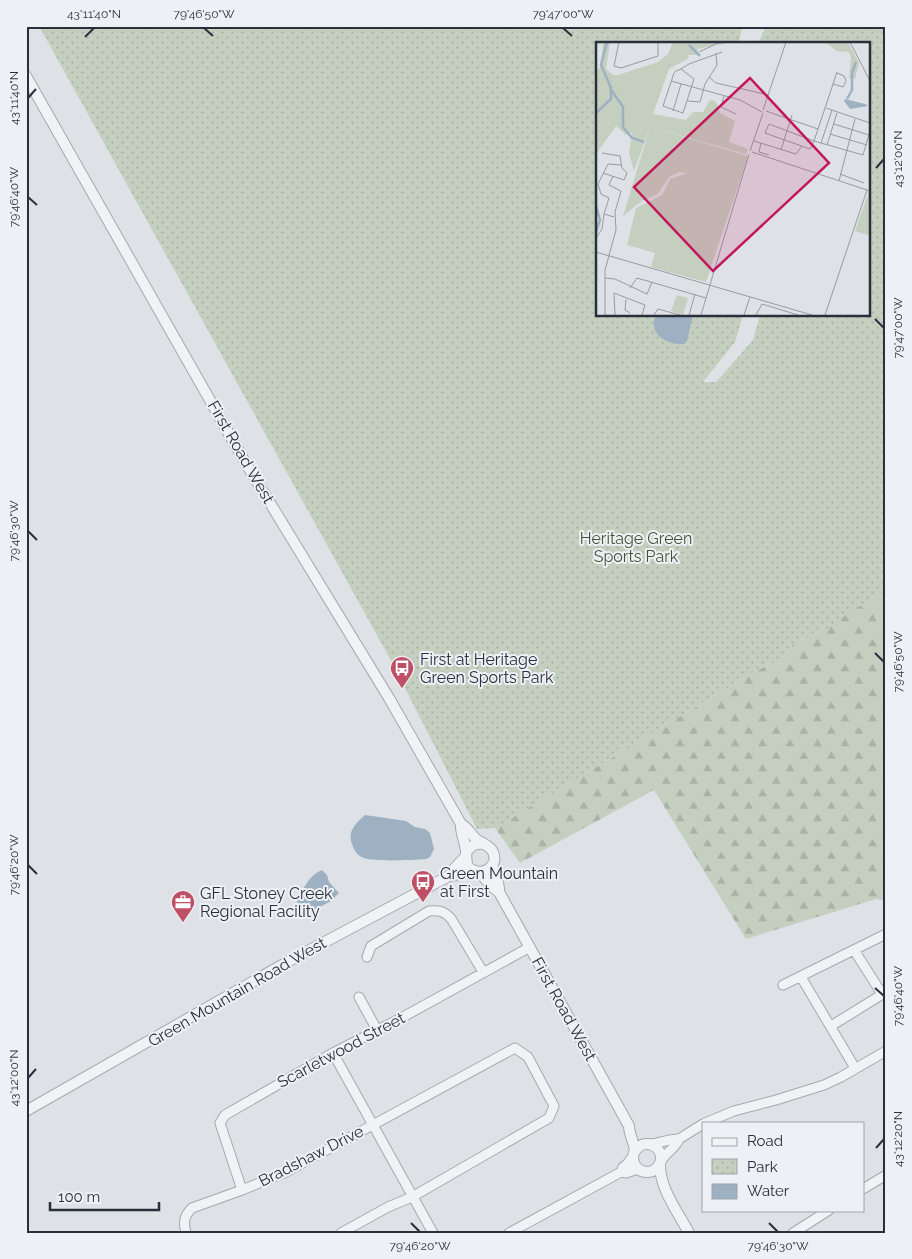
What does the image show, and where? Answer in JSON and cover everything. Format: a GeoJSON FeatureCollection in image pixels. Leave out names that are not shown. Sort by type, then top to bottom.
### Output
{"type":"FeatureCollection","features":[{"type":"Feature","properties":{"kind":"street","name":"First Road West"},"geometry":{"type":"LineString","coordinates":[[26,76],[245,462],[389,698],[461,824],[477,840],[484,844]]}},
{"type":"Feature","properties":{"kind":"street","name":"First Road West"},"geometry":{"type":"LineString","coordinates":[[461,824],[460,830],[464,838],[466,855]]}},
{"type":"Feature","properties":{"kind":"street"},"geometry":{"type":"LineString","coordinates":[[475,844],[484,844],[493,852],[492,865],[486,871],[476,872],[467,866],[466,855],[475,844]]}},
{"type":"Feature","properties":{"kind":"street","name":"Green Mountain Road West"},"geometry":{"type":"LineString","coordinates":[[449,876],[466,855]]}},
{"type":"Feature","properties":{"kind":"street","name":"First Road West"},"geometry":{"type":"LineString","coordinates":[[492,865],[499,885],[499,892],[629,1126],[634,1142],[633,1161],[660,1186],[664,1187]]}},
{"type":"Feature","properties":{"kind":"street","name":"First Road West"},"geometry":{"type":"LineString","coordinates":[[476,872],[485,877],[494,890],[499,892]]}},
{"type":"Feature","properties":{"kind":"street","name":"Green Mountain Road West"},"geometry":{"type":"LineString","coordinates":[[26,1111],[290,961],[449,876],[476,872]]}},
{"type":"Feature","properties":{"kind":"street"},"geometry":{"type":"LineString","coordinates":[[367,957],[371,946],[429,911],[439,910],[448,915],[452,920],[483,972]]}},
{"type":"Feature","properties":{"kind":"street"},"geometry":{"type":"LineString","coordinates":[[782,985],[886,934]]}},
{"type":"Feature","properties":{"kind":"street","name":"Scarletwood Street"},"geometry":{"type":"LineString","coordinates":[[242,1190],[220,1123],[225,1114],[333,1052],[530,946]]}},
{"type":"Feature","properties":{"kind":"street"},"geometry":{"type":"LineString","coordinates":[[831,1026],[884,993],[854,950]]}},
{"type":"Feature","properties":{"kind":"street"},"geometry":{"type":"LineString","coordinates":[[801,977],[855,1068]]}},
{"type":"Feature","properties":{"kind":"street"},"geometry":{"type":"LineString","coordinates":[[359,997],[376,1030]]}},
{"type":"Feature","properties":{"kind":"street","name":"Bradshaw Drive"},"geometry":{"type":"LineString","coordinates":[[186,1233],[183,1224],[187,1213],[192,1208],[284,1173],[515,1048],[528,1057],[554,1106],[549,1118],[412,1196]]}},
{"type":"Feature","properties":{"kind":"street"},"geometry":{"type":"LineString","coordinates":[[706,1122],[734,1111],[824,1085],[886,1051]]}},
{"type":"Feature","properties":{"kind":"street"},"geometry":{"type":"LineString","coordinates":[[333,1052],[433,1233]]}},
{"type":"Feature","properties":{"kind":"street"},"geometry":{"type":"LineString","coordinates":[[509,1233],[621,1172],[657,1169],[666,1153],[677,1144],[679,1139],[702,1124]]}},
{"type":"Feature","properties":{"kind":"street","name":"First Road West"},"geometry":{"type":"LineString","coordinates":[[629,1126],[660,1150],[664,1187],[689,1233]]}},
{"type":"Feature","properties":{"kind":"street"},"geometry":{"type":"LineString","coordinates":[[621,1172],[622,1167],[642,1144],[666,1142],[674,1138],[679,1139]]}},
{"type":"Feature","properties":{"kind":"street"},"geometry":{"type":"LineString","coordinates":[[864,1188],[886,1175]]}},
{"type":"Feature","properties":{"kind":"street"},"geometry":{"type":"LineString","coordinates":[[341,1233],[412,1196]]}},
{"type":"Feature","properties":{"kind":"street"},"geometry":{"type":"LineString","coordinates":[[792,1233],[826,1212]]}},
{"type":"Feature","properties":{"kind":"green space","name":"Heritage Green Sports Park"},"geometry":{"type":"Polygon","coordinates":[[[39,26],[743,26],[739,42],[596,42],[596,316],[743,316],[735,342],[703,382],[716,382],[753,340],[760,316],[870,316],[870,42],[759,42],[766,26],[886,26],[886,591],[853,610],[824,631],[794,642],[788,652],[779,659],[757,670],[495,828],[477,829],[388,655],[39,26]]]}},
{"type":"Feature","properties":{"kind":"green space"},"geometry":{"type":"Polygon","coordinates":[[[886,591],[886,901],[876,899],[746,939],[654,790],[520,863],[495,828],[757,670],[779,659],[788,652],[794,642],[824,631],[849,612],[886,591]]]}},
{"type":"Feature","properties":{"kind":"water"},"geometry":{"type":"Polygon","coordinates":[[[656,316],[693,316],[687,341],[684,344],[671,343],[660,337],[654,328],[656,316]]]}},
{"type":"Feature","properties":{"kind":"water"},"geometry":{"type":"Polygon","coordinates":[[[365,815],[406,821],[415,827],[425,829],[430,833],[434,849],[430,857],[426,859],[385,860],[359,856],[354,848],[351,835],[356,824],[365,815]]]}},
{"type":"Feature","properties":{"kind":"water"},"geometry":{"type":"Polygon","coordinates":[[[322,870],[327,875],[329,882],[339,893],[331,901],[305,915],[301,913],[297,901],[313,875],[322,870]]]}},
{"type":"Feature","properties":{"kind":"place","name":"First at Heritage Green Sports Park"},"geometry":{"type":"Point","coordinates":[402,689]}},
{"type":"Feature","properties":{"kind":"place","name":"Green Mountain at First"},"geometry":{"type":"Point","coordinates":[423,903]}},
{"type":"Feature","properties":{"kind":"place","name":"GFL Stoney Creek Regional Facility"},"geometry":{"type":"Point","coordinates":[183,923]}}]}
